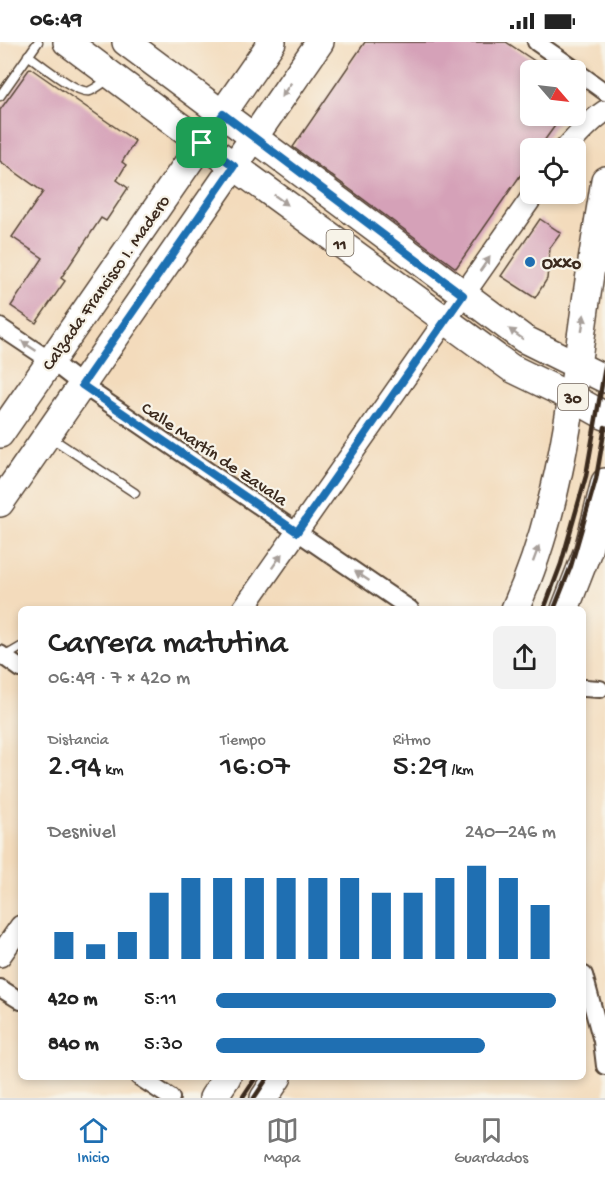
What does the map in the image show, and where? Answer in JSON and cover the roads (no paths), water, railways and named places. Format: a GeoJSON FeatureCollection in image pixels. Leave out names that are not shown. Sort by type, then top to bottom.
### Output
{"type":"FeatureCollection","features":[{"type":"Feature","properties":{"kind":"main road","name":"11"},"geometry":{"type":"LineString","coordinates":[[67,42],[511,368],[605,416]]}},
{"type":"Feature","properties":{"kind":"main road","name":"11"},"geometry":{"type":"LineString","coordinates":[[126,42],[524,339],[605,379]]}},
{"type":"Feature","properties":{"kind":"main road","name":"Calzada Francisco I. Madero"},"geometry":{"type":"LineString","coordinates":[[0,434],[272,42]]}},
{"type":"Feature","properties":{"kind":"main road"},"geometry":{"type":"LineString","coordinates":[[0,504],[320,42]]}},
{"type":"Feature","properties":{"kind":"main road","name":"30"},"geometry":{"type":"LineString","coordinates":[[516,606],[543,534],[561,463],[573,398],[605,180]]}},
{"type":"Feature","properties":{"kind":"main road"},"geometry":{"type":"LineString","coordinates":[[566,606],[588,550],[605,482]]}},
{"type":"Feature","properties":{"kind":"main road"},"geometry":{"type":"LineString","coordinates":[[588,550],[605,520]]}},
{"type":"Feature","properties":{"kind":"main road"},"geometry":{"type":"LineString","coordinates":[[213,1098],[225,1080]]}},
{"type":"Feature","properties":{"kind":"main road"},"geometry":{"type":"LineString","coordinates":[[264,1098],[276,1080]]}},
{"type":"Feature","properties":{"kind":"street"},"geometry":{"type":"LineString","coordinates":[[536,42],[561,60]]}},
{"type":"Feature","properties":{"kind":"street"},"geometry":{"type":"LineString","coordinates":[[586,78],[605,92]]}},
{"type":"Feature","properties":{"kind":"street"},"geometry":{"type":"LineString","coordinates":[[575,138],[605,111]]}},
{"type":"Feature","properties":{"kind":"street"},"geometry":{"type":"LineString","coordinates":[[245,606],[527,204]]}},
{"type":"Feature","properties":{"kind":"street","name":"Calle Martín de Zavala"},"geometry":{"type":"LineString","coordinates":[[0,327],[406,606]]}},
{"type":"Feature","properties":{"kind":"street"},"geometry":{"type":"LineString","coordinates":[[2,655],[18,667]]}},
{"type":"Feature","properties":{"kind":"street"},"geometry":{"type":"LineString","coordinates":[[0,956],[18,930]]}},
{"type":"Feature","properties":{"kind":"street"},"geometry":{"type":"LineString","coordinates":[[586,982],[603,1042],[605,1065]]}},
{"type":"Feature","properties":{"kind":"street"},"geometry":{"type":"LineString","coordinates":[[0,988],[18,999]]}},
{"type":"Feature","properties":{"kind":"street"},"geometry":{"type":"LineString","coordinates":[[144,1080],[171,1098]]}},
{"type":"Feature","properties":{"kind":"lane"},"geometry":{"type":"LineString","coordinates":[[0,96],[38,42]]}},
{"type":"Feature","properties":{"kind":"lane"},"geometry":{"type":"LineString","coordinates":[[28,55],[82,92],[89,91],[113,76]]}},
{"type":"Feature","properties":{"kind":"lane"},"geometry":{"type":"LineString","coordinates":[[48,435],[135,493]]}},
{"type":"Feature","properties":{"kind":"lane"},"geometry":{"type":"LineString","coordinates":[[2,655],[18,647]]}},
{"type":"Feature","properties":{"kind":"railway"},"geometry":{"type":"LineString","coordinates":[[545,606],[561,564],[586,476],[605,367]]}},
{"type":"Feature","properties":{"kind":"railway"},"geometry":{"type":"LineString","coordinates":[[555,606],[571,566],[596,479],[605,427]]}},
{"type":"Feature","properties":{"kind":"railway"},"geometry":{"type":"LineString","coordinates":[[242,1098],[254,1080]]}},
{"type":"Feature","properties":{"kind":"railway"},"geometry":{"type":"LineString","coordinates":[[254,1098],[266,1080]]}},
{"type":"Feature","properties":{"kind":"place","name":"Oxxo"},"geometry":{"type":"Point","coordinates":[530,262]}}]}
